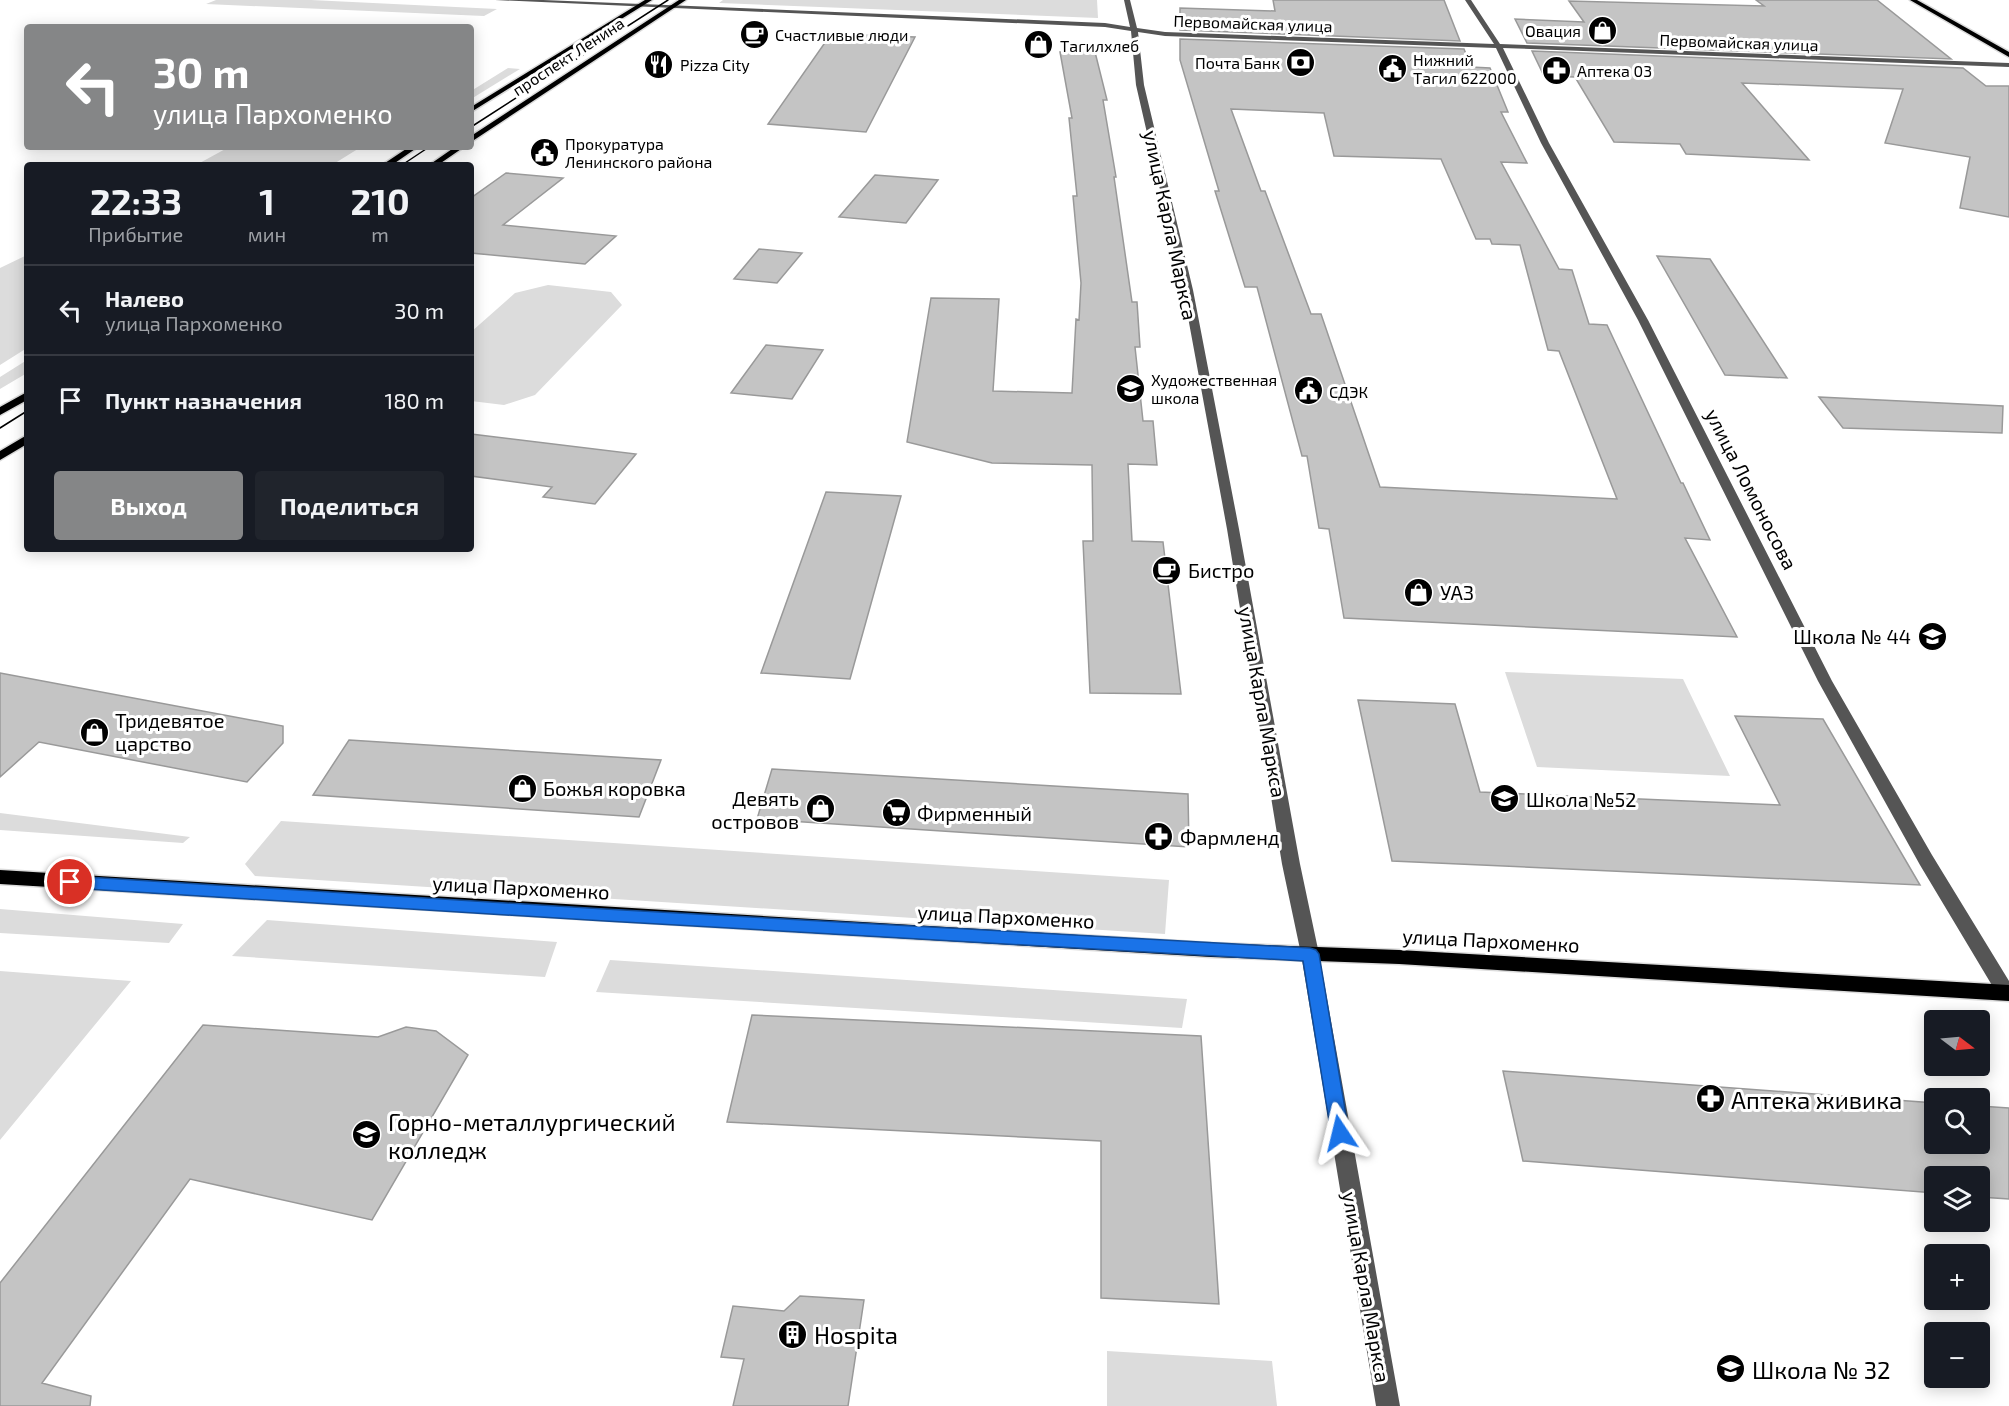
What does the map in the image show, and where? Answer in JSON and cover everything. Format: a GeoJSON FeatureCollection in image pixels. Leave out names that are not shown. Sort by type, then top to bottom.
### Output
{"type":"FeatureCollection","features":[{"type":"Feature","properties":{"kind":"main road","name":"проспект Ленина"},"geometry":{"type":"LineString","coordinates":[[474,108],[649,0]]}},
{"type":"Feature","properties":{"kind":"main road","name":"проспект Ленина"},"geometry":{"type":"LineString","coordinates":[[474,138],[683,0]]}},
{"type":"Feature","properties":{"kind":"main road"},"geometry":{"type":"LineString","coordinates":[[1913,0],[2009,55]]}},
{"type":"Feature","properties":{"kind":"main road"},"geometry":{"type":"LineString","coordinates":[[391,162],[409,150]]}},
{"type":"Feature","properties":{"kind":"main road"},"geometry":{"type":"LineString","coordinates":[[438,162],[456,150]]}},
{"type":"Feature","properties":{"kind":"main road"},"geometry":{"type":"LineString","coordinates":[[0,412],[24,397]]}},
{"type":"Feature","properties":{"kind":"main road"},"geometry":{"type":"LineString","coordinates":[[0,456],[24,441]]}},
{"type":"Feature","properties":{"kind":"main road","name":"улица Пархоменко"},"geometry":{"type":"LineString","coordinates":[[0,877],[605,915],[1399,957],[2007,993]]}},
{"type":"Feature","properties":{"kind":"street","name":"Первомайская улица"},"geometry":{"type":"LineString","coordinates":[[498,0],[1105,25],[1165,34],[2009,65]]}},
{"type":"Feature","properties":{"kind":"street","name":"улица Карла Маркса"},"geometry":{"type":"LineString","coordinates":[[1127,0],[1140,85],[1188,290],[1250,624],[1289,852],[1310,954],[1388,1406]]}},
{"type":"Feature","properties":{"kind":"street","name":"улица Ломоносова"},"geometry":{"type":"LineString","coordinates":[[1468,0],[1499,46],[1545,143],[1642,320],[1825,681],[1926,860],[2007,993]]}},
{"type":"Feature","properties":{"kind":"shaded area"},"geometry":{"type":"Polygon","coordinates":[[[216,0],[311,0],[497,9],[484,16],[206,4],[216,0]]]}},
{"type":"Feature","properties":{"kind":"shaded area"},"geometry":{"type":"Polygon","coordinates":[[[723,0],[1097,0],[1098,18],[719,3],[723,0]]]}},
{"type":"Feature","properties":{"kind":"shaded area"},"geometry":{"type":"Polygon","coordinates":[[[508,68],[520,69],[474,97],[474,89],[508,68]]]}},
{"type":"Feature","properties":{"kind":"shaded area"},"geometry":{"type":"Polygon","coordinates":[[[224,150],[356,150],[337,162],[202,162],[224,150]]]}},
{"type":"Feature","properties":{"kind":"shaded area"},"geometry":{"type":"Polygon","coordinates":[[[24,256],[24,350],[0,365],[0,268],[24,256]]]}},
{"type":"Feature","properties":{"kind":"shaded area"},"geometry":{"type":"Polygon","coordinates":[[[548,285],[611,292],[622,305],[535,395],[504,405],[474,401],[474,329],[515,293],[548,285]]]}},
{"type":"Feature","properties":{"kind":"shaded area"},"geometry":{"type":"Polygon","coordinates":[[[24,362],[24,375],[0,389],[0,377],[24,362]]]}},
{"type":"Feature","properties":{"kind":"shaded area"},"geometry":{"type":"Polygon","coordinates":[[[1505,672],[1683,679],[1730,776],[1537,767],[1505,672]]]}},
{"type":"Feature","properties":{"kind":"shaded area"},"geometry":{"type":"Polygon","coordinates":[[[0,813],[190,837],[183,843],[0,830],[0,813]]]}},
{"type":"Feature","properties":{"kind":"shaded area"},"geometry":{"type":"Polygon","coordinates":[[[281,821],[1169,880],[1165,934],[255,876],[245,864],[281,821]]]}},
{"type":"Feature","properties":{"kind":"shaded area"},"geometry":{"type":"Polygon","coordinates":[[[0,909],[183,924],[169,943],[0,933],[0,909]]]}},
{"type":"Feature","properties":{"kind":"shaded area"},"geometry":{"type":"Polygon","coordinates":[[[267,920],[557,942],[545,977],[232,956],[267,920]]]}},
{"type":"Feature","properties":{"kind":"shaded area"},"geometry":{"type":"Polygon","coordinates":[[[610,960],[1187,999],[1182,1028],[596,992],[610,960]]]}},
{"type":"Feature","properties":{"kind":"shaded area"},"geometry":{"type":"Polygon","coordinates":[[[0,971],[131,981],[0,1140],[0,971]]]}},
{"type":"Feature","properties":{"kind":"shaded area"},"geometry":{"type":"Polygon","coordinates":[[[1107,1351],[1272,1361],[1277,1406],[1107,1406],[1107,1351]]]}},
{"type":"Feature","properties":{"kind":"building"},"geometry":{"type":"Polygon","coordinates":[[[1273,0],[1444,0],[1460,41],[1180,30],[1180,8],[1275,11],[1273,0]]]}},
{"type":"Feature","properties":{"kind":"building"},"geometry":{"type":"Polygon","coordinates":[[[1756,0],[1877,0],[1951,59],[1527,43],[1515,19],[1584,22],[1569,1],[1764,6],[1756,0]]]}},
{"type":"Feature","properties":{"kind":"building"},"geometry":{"type":"Polygon","coordinates":[[[831,34],[915,37],[866,132],[768,124],[831,34]]]}},
{"type":"Feature","properties":{"kind":"building"},"geometry":{"type":"Polygon","coordinates":[[[1180,39],[1464,49],[1471,67],[1490,68],[1508,112],[1501,112],[1527,163],[1501,162],[1559,269],[1572,270],[1589,324],[1607,325],[1710,540],[1685,538],[1737,637],[1344,618],[1329,529],[1319,528],[1307,456],[1302,456],[1257,287],[1245,287],[1215,191],[1219,191],[1180,60],[1180,39]],[[1231,109],[1261,191],[1265,191],[1311,314],[1321,314],[1380,487],[1617,499],[1559,351],[1548,350],[1520,245],[1492,244],[1490,239],[1476,239],[1441,159],[1334,156],[1324,113],[1231,109]]]}},
{"type":"Feature","properties":{"kind":"building"},"geometry":{"type":"Polygon","coordinates":[[[1532,51],[1963,68],[1986,86],[2009,86],[2009,217],[1960,208],[1970,157],[1885,143],[1903,89],[1742,83],[1809,160],[1686,154],[1680,144],[1614,142],[1575,77],[1544,76],[1532,51]]]}},
{"type":"Feature","properties":{"kind":"building"},"geometry":{"type":"Polygon","coordinates":[[[1060,52],[1095,52],[1107,100],[1103,100],[1116,177],[1114,177],[1132,302],[1137,302],[1140,347],[1135,347],[1143,421],[1153,421],[1157,465],[1128,464],[1132,541],[1163,542],[1181,694],[1090,693],[1083,541],[1093,541],[1092,465],[992,463],[907,442],[931,298],[999,299],[993,391],[1072,393],[1076,319],[1079,320],[1081,283],[1073,196],[1077,196],[1069,118],[1072,118],[1060,52]]]}},
{"type":"Feature","properties":{"kind":"building"},"geometry":{"type":"Polygon","coordinates":[[[506,173],[563,178],[503,225],[616,236],[585,264],[474,253],[474,196],[506,173]]]}},
{"type":"Feature","properties":{"kind":"building"},"geometry":{"type":"Polygon","coordinates":[[[875,175],[938,180],[906,223],[839,217],[875,175]]]}},
{"type":"Feature","properties":{"kind":"building"},"geometry":{"type":"Polygon","coordinates":[[[759,249],[802,253],[777,283],[734,279],[759,249]]]}},
{"type":"Feature","properties":{"kind":"building"},"geometry":{"type":"Polygon","coordinates":[[[1657,256],[1710,259],[1787,378],[1725,375],[1657,256]]]}},
{"type":"Feature","properties":{"kind":"building"},"geometry":{"type":"Polygon","coordinates":[[[766,345],[823,350],[792,399],[731,393],[766,345]]]}},
{"type":"Feature","properties":{"kind":"building"},"geometry":{"type":"Polygon","coordinates":[[[1819,397],[2003,406],[2002,433],[1843,428],[1819,397]]]}},
{"type":"Feature","properties":{"kind":"building"},"geometry":{"type":"Polygon","coordinates":[[[474,434],[636,454],[595,504],[543,497],[552,487],[474,476],[474,434]]]}},
{"type":"Feature","properties":{"kind":"building"},"geometry":{"type":"Polygon","coordinates":[[[826,492],[901,496],[850,679],[761,673],[826,492]]]}},
{"type":"Feature","properties":{"kind":"building"},"geometry":{"type":"Polygon","coordinates":[[[0,673],[283,726],[283,743],[247,782],[39,742],[0,777],[0,673]]]}},
{"type":"Feature","properties":{"kind":"building","name":"Школа №52"},"geometry":{"type":"Polygon","coordinates":[[[1358,700],[1455,704],[1480,792],[1780,805],[1735,716],[1823,719],[1920,885],[1392,861],[1358,700]]]}},
{"type":"Feature","properties":{"kind":"building"},"geometry":{"type":"Polygon","coordinates":[[[349,740],[661,760],[639,817],[313,795],[349,740]]]}},
{"type":"Feature","properties":{"kind":"building"},"geometry":{"type":"Polygon","coordinates":[[[772,769],[1188,794],[1189,847],[757,819],[772,769]]]}},
{"type":"Feature","properties":{"kind":"building"},"geometry":{"type":"Polygon","coordinates":[[[752,1015],[1201,1036],[1219,1304],[1101,1298],[1101,1141],[727,1122],[752,1015]]]}},
{"type":"Feature","properties":{"kind":"building"},"geometry":{"type":"Polygon","coordinates":[[[203,1025],[378,1037],[406,1027],[436,1031],[468,1055],[372,1220],[190,1179],[42,1383],[91,1396],[90,1406],[0,1406],[0,1283],[203,1025]]]}},
{"type":"Feature","properties":{"kind":"building"},"geometry":{"type":"Polygon","coordinates":[[[1503,1071],[1924,1102],[1924,1154],[1990,1154],[1990,1107],[2009,1108],[2009,1199],[1990,1198],[1990,1166],[1924,1166],[1924,1192],[1523,1161],[1503,1071]]]}},
{"type":"Feature","properties":{"kind":"building","name":"Hospita"},"geometry":{"type":"Polygon","coordinates":[[[800,1296],[864,1300],[848,1406],[733,1406],[744,1359],[721,1357],[733,1306],[784,1311],[800,1296]]]}},
{"type":"Feature","properties":{"kind":"tram line"},"geometry":{"type":"LineString","coordinates":[[474,125],[668,0]]}},
{"type":"Feature","properties":{"kind":"tram line"},"geometry":{"type":"LineString","coordinates":[[406,162],[424,150]]}},
{"type":"Feature","properties":{"kind":"tram line"},"geometry":{"type":"LineString","coordinates":[[0,428],[24,413]]}},
{"type":"Feature","properties":{"kind":"place","name":"Овация"},"geometry":{"type":"Point","coordinates":[1602,30]}},
{"type":"Feature","properties":{"kind":"place","name":"Счастливые люди"},"geometry":{"type":"Point","coordinates":[754,34]}},
{"type":"Feature","properties":{"kind":"place","name":"Тагилхлеб"},"geometry":{"type":"Point","coordinates":[1039,45]}},
{"type":"Feature","properties":{"kind":"place","name":"Почта Банк"},"geometry":{"type":"Point","coordinates":[1301,62]}},
{"type":"Feature","properties":{"kind":"place","name":"Pizza City"},"geometry":{"type":"Point","coordinates":[659,64]}},
{"type":"Feature","properties":{"kind":"place","name":"Нижний Тагил 622000"},"geometry":{"type":"Point","coordinates":[1392,68]}},
{"type":"Feature","properties":{"kind":"place","name":"Аптека 03"},"geometry":{"type":"Point","coordinates":[1556,70]}},
{"type":"Feature","properties":{"kind":"place","name":"Прокуратура Ленинского района"},"geometry":{"type":"Point","coordinates":[544,152]}},
{"type":"Feature","properties":{"kind":"place","name":"Художественная школа"},"geometry":{"type":"Point","coordinates":[1130,388]}},
{"type":"Feature","properties":{"kind":"place","name":"СДЭК"},"geometry":{"type":"Point","coordinates":[1308,391]}},
{"type":"Feature","properties":{"kind":"place","name":"Бистро"},"geometry":{"type":"Point","coordinates":[1167,570]}},
{"type":"Feature","properties":{"kind":"place","name":"УАЗ"},"geometry":{"type":"Point","coordinates":[1419,592]}},
{"type":"Feature","properties":{"kind":"place","name":"Школа № 44"},"geometry":{"type":"Point","coordinates":[1932,636]}},
{"type":"Feature","properties":{"kind":"place","name":"Тридевятое царство"},"geometry":{"type":"Point","coordinates":[94,732]}},
{"type":"Feature","properties":{"kind":"place","name":"Божья коровка"},"geometry":{"type":"Point","coordinates":[522,788]}},
{"type":"Feature","properties":{"kind":"place","name":"Школа №52"},"geometry":{"type":"Point","coordinates":[1505,799]}},
{"type":"Feature","properties":{"kind":"place","name":"Девять островов"},"geometry":{"type":"Point","coordinates":[820,809]}},
{"type":"Feature","properties":{"kind":"place","name":"Фирменный"},"geometry":{"type":"Point","coordinates":[896,813]}},
{"type":"Feature","properties":{"kind":"place","name":"Фармленд"},"geometry":{"type":"Point","coordinates":[1159,837]}},
{"type":"Feature","properties":{"kind":"place","name":"Аптека живика"},"geometry":{"type":"Point","coordinates":[1710,1099]}},
{"type":"Feature","properties":{"kind":"place","name":"Горно-металлургический колледж"},"geometry":{"type":"Point","coordinates":[367,1135]}},
{"type":"Feature","properties":{"kind":"place","name":"Hospita"},"geometry":{"type":"Point","coordinates":[793,1334]}},
{"type":"Feature","properties":{"kind":"place","name":"Школа № 32"},"geometry":{"type":"Point","coordinates":[1731,1369]}},
{"type":"Feature","properties":{"kind":"route"},"geometry":{"type":"LineString","coordinates":[[70,882],[605,915],[1310,954],[1340,1133]]}}]}
